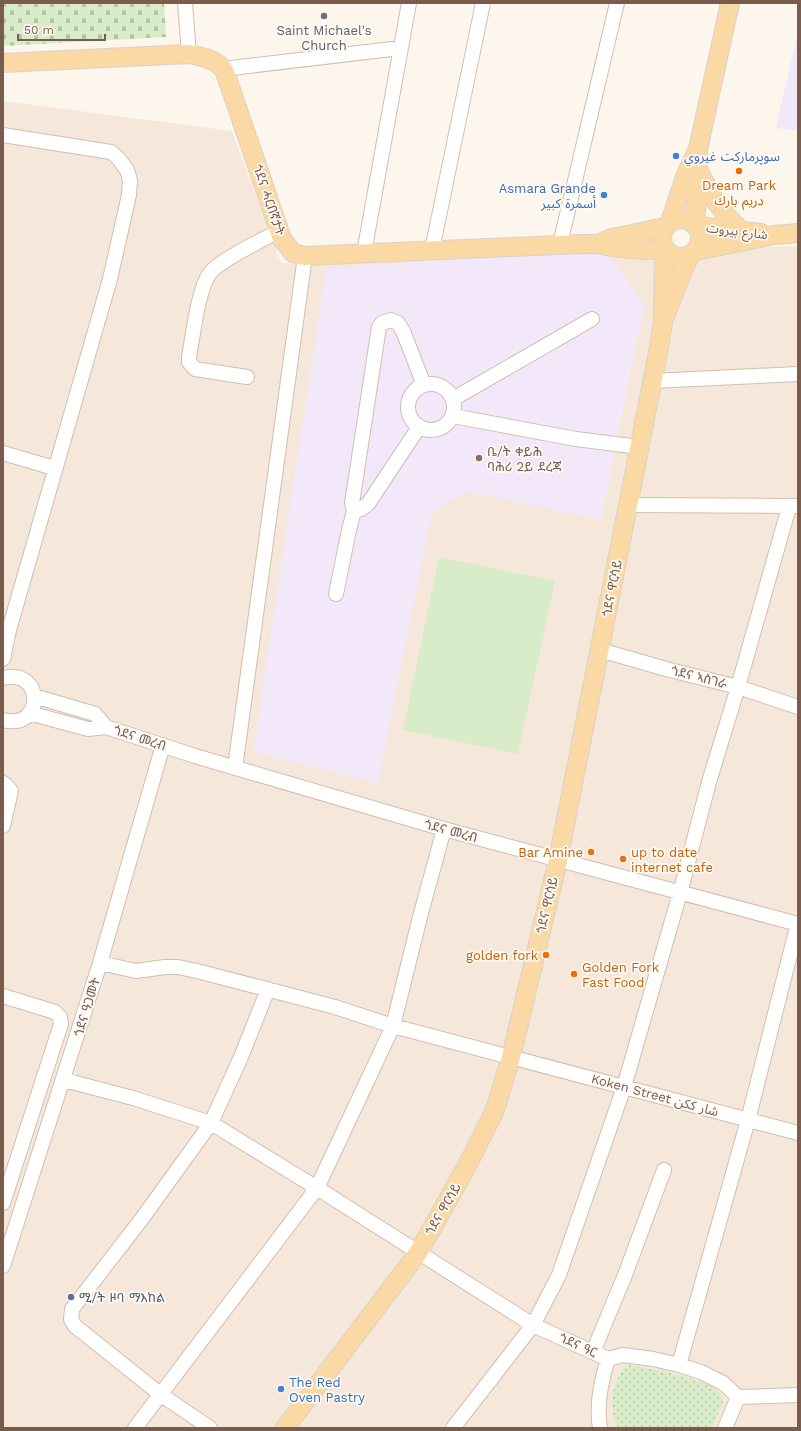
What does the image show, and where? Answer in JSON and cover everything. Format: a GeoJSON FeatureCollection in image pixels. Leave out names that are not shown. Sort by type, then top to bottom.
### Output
{"type":"FeatureCollection","features":[{"type":"Feature","properties":{"kind":"main road"},"geometry":{"type":"LineString","coordinates":[[597,244],[612,238],[668,224],[680,219],[686,219],[696,226],[699,231],[700,241],[693,252],[684,257],[678,257],[666,250],[662,242],[662,234],[668,224],[698,149],[730,3]]}},
{"type":"Feature","properties":{"kind":"main road"},"geometry":{"type":"LineString","coordinates":[[3,63],[189,54],[202,56],[216,63],[223,69]]}},
{"type":"Feature","properties":{"kind":"main road","name":"ጎደና ሓርበኛታት"},"geometry":{"type":"LineString","coordinates":[[223,69],[278,231],[282,239],[293,253],[305,256]]}},
{"type":"Feature","properties":{"kind":"main road"},"geometry":{"type":"LineString","coordinates":[[696,226],[698,149]]}},
{"type":"Feature","properties":{"kind":"main road"},"geometry":{"type":"LineString","coordinates":[[698,170],[717,205],[727,218],[741,230]]}},
{"type":"Feature","properties":{"kind":"main road","name":"شارع بيروت"},"geometry":{"type":"LineString","coordinates":[[696,226],[774,235]]}},
{"type":"Feature","properties":{"kind":"main road"},"geometry":{"type":"LineString","coordinates":[[774,235],[798,234]]}},
{"type":"Feature","properties":{"kind":"main road","name":"شارع بيروت"},"geometry":{"type":"LineString","coordinates":[[693,252],[774,235]]}},
{"type":"Feature","properties":{"kind":"main road"},"geometry":{"type":"LineString","coordinates":[[305,256],[364,252],[560,244],[597,244],[620,248],[666,250]]}},
{"type":"Feature","properties":{"kind":"main road","name":"ጎደና ዋርሳይ"},"geometry":{"type":"LineString","coordinates":[[663,323],[663,268],[666,250]]}},
{"type":"Feature","properties":{"kind":"main road","name":"ጎደና ዋርሳይ"},"geometry":{"type":"LineString","coordinates":[[285,1428],[418,1253],[468,1164],[495,1110],[511,1057],[558,860],[663,323],[683,270],[693,252]]}},
{"type":"Feature","properties":{"kind":"street"},"geometry":{"type":"LineString","coordinates":[[185,3],[189,54]]}},
{"type":"Feature","properties":{"kind":"street"},"geometry":{"type":"LineString","coordinates":[[364,252],[408,3]]}},
{"type":"Feature","properties":{"kind":"street"},"geometry":{"type":"LineString","coordinates":[[432,250],[483,3]]}},
{"type":"Feature","properties":{"kind":"street"},"geometry":{"type":"LineString","coordinates":[[560,244],[617,3]]}},
{"type":"Feature","properties":{"kind":"street"},"geometry":{"type":"LineString","coordinates":[[223,69],[400,48]]}},
{"type":"Feature","properties":{"kind":"street"},"geometry":{"type":"LineString","coordinates":[[3,135],[111,152],[118,158],[127,170],[130,180],[129,195],[110,279],[6,629],[4,654],[9,677],[28,682],[32,688],[34,696],[33,707],[29,714],[24,718],[17,721],[5,722]]}},
{"type":"Feature","properties":{"kind":"street"},"geometry":{"type":"LineString","coordinates":[[247,377],[195,369],[189,362],[202,290],[210,272],[219,265],[278,231]]}},
{"type":"Feature","properties":{"kind":"street"},"geometry":{"type":"LineString","coordinates":[[235,768],[305,256]]}},
{"type":"Feature","properties":{"kind":"street"},"geometry":{"type":"LineString","coordinates":[[453,398],[592,319]]}},
{"type":"Feature","properties":{"kind":"street"},"geometry":{"type":"LineString","coordinates":[[336,594],[354,511],[352,503],[382,323],[390,320],[398,323],[403,331],[424,385]]}},
{"type":"Feature","properties":{"kind":"street"},"geometry":{"type":"LineString","coordinates":[[652,381],[798,374]]}},
{"type":"Feature","properties":{"kind":"street"},"geometry":{"type":"LineString","coordinates":[[424,385],[438,385],[450,392],[453,398],[455,406],[453,416],[446,425],[440,429],[433,430],[419,427],[410,416],[408,408],[412,394],[424,385]]}},
{"type":"Feature","properties":{"kind":"street"},"geometry":{"type":"LineString","coordinates":[[453,416],[576,439],[639,447]]}},
{"type":"Feature","properties":{"kind":"street"},"geometry":{"type":"LineString","coordinates":[[354,511],[361,509],[368,504],[419,427]]}},
{"type":"Feature","properties":{"kind":"street"},"geometry":{"type":"LineString","coordinates":[[3,453],[54,468]]}},
{"type":"Feature","properties":{"kind":"street"},"geometry":{"type":"LineString","coordinates":[[453,1428],[533,1325],[559,1275],[624,1087],[680,893],[709,782],[794,507],[628,505]]}},
{"type":"Feature","properties":{"kind":"street","name":"ጎደና ኣስገራ"},"geometry":{"type":"LineString","coordinates":[[600,650],[666,669],[738,687],[798,707]]}},
{"type":"Feature","properties":{"kind":"street","name":"ጎደና መረብ"},"geometry":{"type":"LineString","coordinates":[[34,696],[95,714],[106,727]]}},
{"type":"Feature","properties":{"kind":"street"},"geometry":{"type":"LineString","coordinates":[[58,721],[63,705]]}},
{"type":"Feature","properties":{"kind":"street","name":"ጎደና መረብ"},"geometry":{"type":"LineString","coordinates":[[29,714],[88,729],[106,727],[194,756],[444,829],[798,924]]}},
{"type":"Feature","properties":{"kind":"street","name":"ጎደና ዓጋመት"},"geometry":{"type":"LineString","coordinates":[[3,1266],[64,1080],[100,963],[163,745]]}},
{"type":"Feature","properties":{"kind":"street"},"geometry":{"type":"LineString","coordinates":[[3,783],[11,791],[3,826]]}},
{"type":"Feature","properties":{"kind":"street"},"geometry":{"type":"LineString","coordinates":[[135,1428],[317,1188],[393,1026],[444,829]]}},
{"type":"Feature","properties":{"kind":"street"},"geometry":{"type":"LineString","coordinates":[[679,1365],[748,1120],[798,924]]}},
{"type":"Feature","properties":{"kind":"street","name":"Koken Street شار ككن"},"geometry":{"type":"LineString","coordinates":[[100,963],[136,971],[164,967],[178,967],[268,989],[335,1007],[393,1026],[798,1133]]}},
{"type":"Feature","properties":{"kind":"street"},"geometry":{"type":"LineString","coordinates":[[210,1428],[160,1394],[75,1326],[71,1319],[72,1309],[141,1220],[211,1123],[241,1057],[268,989]]}},
{"type":"Feature","properties":{"kind":"street"},"geometry":{"type":"LineString","coordinates":[[3,996],[55,1012],[60,1017],[61,1024],[3,1203]]}},
{"type":"Feature","properties":{"kind":"street","name":"ጎደና ዓር"},"geometry":{"type":"LineString","coordinates":[[64,1080],[133,1098],[211,1123],[317,1188],[533,1325],[608,1359],[623,1355],[653,1359],[700,1372],[723,1383],[738,1397]]}},
{"type":"Feature","properties":{"kind":"street"},"geometry":{"type":"LineString","coordinates":[[593,1352],[625,1275],[664,1170]]}},
{"type":"Feature","properties":{"kind":"street"},"geometry":{"type":"LineString","coordinates":[[600,1428],[600,1396],[603,1375],[608,1359]]}},
{"type":"Feature","properties":{"kind":"street"},"geometry":{"type":"LineString","coordinates":[[725,1428],[738,1397],[798,1395]]}},
{"type":"Feature","properties":{"kind":"shaded area"},"geometry":{"type":"Polygon","coordinates":[[[798,31],[798,131],[776,128],[798,31]]]}},
{"type":"Feature","properties":{"kind":"shaded area"},"geometry":{"type":"Polygon","coordinates":[[[3,101],[232,131],[281,263],[320,265],[798,246],[798,1428],[3,1428],[3,101]]]}},
{"type":"Feature","properties":{"kind":"shaded area"},"geometry":{"type":"Polygon","coordinates":[[[582,249],[612,259],[644,304],[601,520],[465,491],[432,514],[378,783],[253,752],[326,269],[582,249]]]}},
{"type":"Feature","properties":{"kind":"green space"},"geometry":{"type":"Polygon","coordinates":[[[3,3],[164,3],[166,37],[3,46],[3,3]]]}},
{"type":"Feature","properties":{"kind":"green space"},"geometry":{"type":"Polygon","coordinates":[[[439,557],[555,581],[518,754],[403,730],[439,557]]]}},
{"type":"Feature","properties":{"kind":"green space"},"geometry":{"type":"Polygon","coordinates":[[[629,1365],[682,1376],[710,1386],[719,1392],[723,1402],[712,1428],[618,1428],[612,1409],[614,1389],[616,1382],[624,1368],[629,1365]]]}},
{"type":"Feature","properties":{"kind":"place","name":"Saint Michael's Church"},"geometry":{"type":"Point","coordinates":[324,16]}},
{"type":"Feature","properties":{"kind":"place","name":"سوپرمارکت غيروي"},"geometry":{"type":"Point","coordinates":[676,156]}},
{"type":"Feature","properties":{"kind":"place","name":"Dream Park دريم بارك"},"geometry":{"type":"Point","coordinates":[739,171]}},
{"type":"Feature","properties":{"kind":"place","name":"Asmara Grande أسمرة كبير"},"geometry":{"type":"Point","coordinates":[604,195]}},
{"type":"Feature","properties":{"kind":"place","name":"ቤ/ት ቀይሕ ባሕሪ 2ይ ደረጃ"},"geometry":{"type":"Point","coordinates":[479,458]}},
{"type":"Feature","properties":{"kind":"place","name":"Bar Amine"},"geometry":{"type":"Point","coordinates":[591,852]}},
{"type":"Feature","properties":{"kind":"place","name":"up to date internet cafe"},"geometry":{"type":"Point","coordinates":[623,859]}},
{"type":"Feature","properties":{"kind":"place","name":"golden fork"},"geometry":{"type":"Point","coordinates":[546,955]}},
{"type":"Feature","properties":{"kind":"place","name":"Golden Fork Fast Food"},"geometry":{"type":"Point","coordinates":[574,974]}},
{"type":"Feature","properties":{"kind":"place","name":"ሚ/ት ዞባ ማእከል"},"geometry":{"type":"Point","coordinates":[71,1297]}},
{"type":"Feature","properties":{"kind":"place","name":"The Red Oven Pastry"},"geometry":{"type":"Point","coordinates":[281,1389]}}]}
